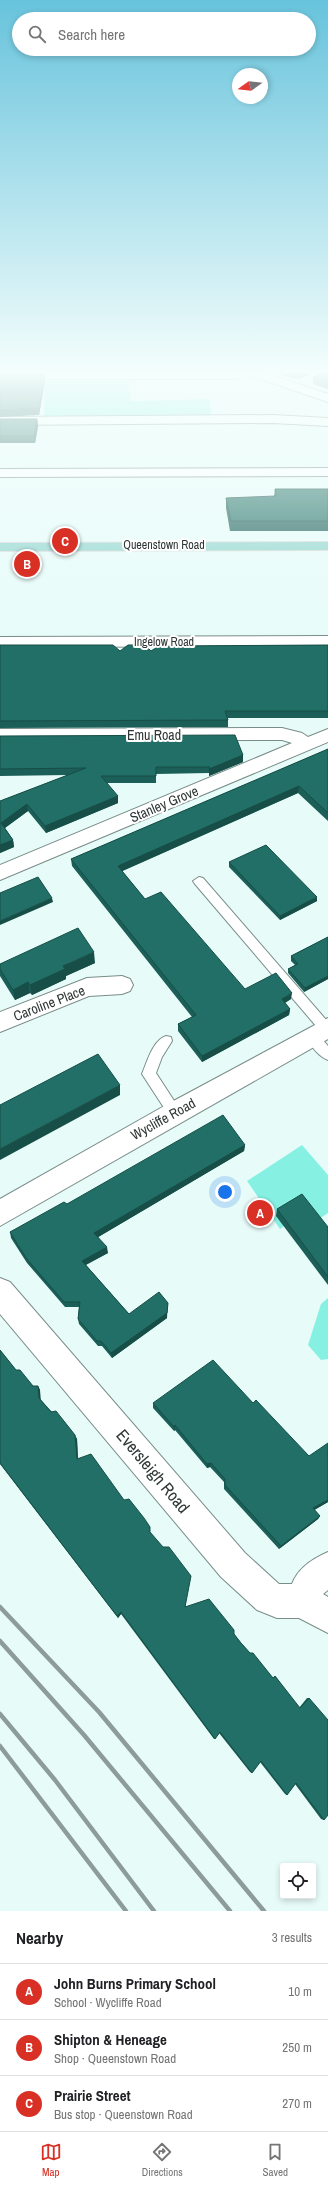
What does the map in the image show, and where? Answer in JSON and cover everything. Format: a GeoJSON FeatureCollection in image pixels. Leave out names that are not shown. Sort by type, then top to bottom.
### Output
{"type":"FeatureCollection","features":[{"type":"Feature","properties":{"kind":"main road","name":"Queenstown Road"},"geometry":{"type":"LineString","coordinates":[[0,547],[328,546]]}},
{"type":"Feature","properties":{"kind":"street"},"geometry":{"type":"LineString","coordinates":[[0,473],[328,472]]}},
{"type":"Feature","properties":{"kind":"street","name":"Ingelow Road"},"geometry":{"type":"LineString","coordinates":[[0,642],[328,641]]}},
{"type":"Feature","properties":{"kind":"street","name":"Emu Road"},"geometry":{"type":"LineString","coordinates":[[0,736],[282,734],[296,737],[306,744]]}},
{"type":"Feature","properties":{"kind":"street","name":"Stanley Grove"},"geometry":{"type":"LineString","coordinates":[[0,873],[328,735]]}},
{"type":"Feature","properties":{"kind":"street","name":"Caroline Place"},"geometry":{"type":"LineString","coordinates":[[0,1022],[87,987],[122,985]]}},
{"type":"Feature","properties":{"kind":"street","name":"Wycliffe Road"},"geometry":{"type":"LineString","coordinates":[[0,1213],[174,1112],[322,1031]]}},
{"type":"Feature","properties":{"kind":"street","name":"Eversleigh Road"},"geometry":{"type":"LineString","coordinates":[[0,1292],[233,1565],[269,1598],[277,1602],[316,1608]]}},
{"type":"Feature","properties":{"kind":"street"},"geometry":{"type":"LineString","coordinates":[[316,1608],[308,1585],[328,1569]]}},
{"type":"Feature","properties":{"kind":"lane"},"geometry":{"type":"LineString","coordinates":[[198,881],[322,1031],[328,1055]]}},
{"type":"Feature","properties":{"kind":"lane"},"geometry":{"type":"LineString","coordinates":[[166,1041],[157,1054],[149,1074],[174,1112]]}},
{"type":"Feature","properties":{"kind":"green space"},"geometry":{"type":"Polygon","coordinates":[[[302,1145],[328,1175],[328,1213],[316,1221],[284,1226],[280,1229],[247,1181],[302,1145]]]}},
{"type":"Feature","properties":{"kind":"green space"},"geometry":{"type":"Polygon","coordinates":[[[328,1298],[328,1359],[321,1360],[308,1345],[321,1304],[328,1298]]]}},
{"type":"Feature","properties":{"kind":"building"},"geometry":{"type":"Polygon","coordinates":[[[275,489],[328,489],[328,521],[231,521],[226,498],[276,496],[275,489]]]}},
{"type":"Feature","properties":{"kind":"building"},"geometry":{"type":"Polygon","coordinates":[[[162,644],[165,646],[328,645],[328,711],[225,711],[228,720],[0,721],[0,645],[113,645],[120,651],[128,645],[145,645],[151,651],[162,644]]]}},
{"type":"Feature","properties":{"kind":"building"},"geometry":{"type":"Polygon","coordinates":[[[235,735],[243,755],[209,769],[210,767],[156,767],[156,776],[101,776],[118,796],[45,826],[27,804],[1,823],[13,840],[0,845],[0,801],[86,768],[0,769],[0,736],[235,735]]]}},
{"type":"Feature","properties":{"kind":"building"},"geometry":{"type":"Polygon","coordinates":[[[328,749],[328,813],[299,786],[118,866],[145,899],[161,892],[245,989],[276,973],[292,993],[282,999],[290,1009],[202,1056],[178,1024],[196,1015],[71,859],[328,749]]]}},
{"type":"Feature","properties":{"kind":"building"},"geometry":{"type":"Polygon","coordinates":[[[266,845],[317,897],[280,916],[229,862],[266,845]]]}},
{"type":"Feature","properties":{"kind":"building"},"geometry":{"type":"Polygon","coordinates":[[[38,877],[52,898],[0,921],[0,893],[38,877]]]}},
{"type":"Feature","properties":{"kind":"building"},"geometry":{"type":"Polygon","coordinates":[[[78,928],[94,952],[63,966],[65,969],[30,985],[28,982],[13,990],[0,969],[0,964],[78,928]]]}},
{"type":"Feature","properties":{"kind":"building"},"geometry":{"type":"Polygon","coordinates":[[[328,937],[328,976],[305,988],[288,969],[298,964],[291,956],[328,937]]]}},
{"type":"Feature","properties":{"kind":"building"},"geometry":{"type":"Polygon","coordinates":[[[98,1054],[120,1085],[0,1149],[0,1105],[98,1054]]]}},
{"type":"Feature","properties":{"kind":"building"},"geometry":{"type":"Polygon","coordinates":[[[223,1115],[245,1145],[94,1233],[107,1247],[82,1261],[129,1314],[159,1292],[168,1303],[167,1313],[111,1353],[101,1341],[97,1341],[78,1319],[80,1302],[64,1302],[26,1258],[10,1232],[64,1202],[67,1204],[223,1115]]]}},
{"type":"Feature","properties":{"kind":"building"},"geometry":{"type":"Polygon","coordinates":[[[302,1194],[328,1227],[328,1277],[277,1209],[302,1194]]]}},
{"type":"Feature","properties":{"kind":"building"},"geometry":{"type":"Polygon","coordinates":[[[0,1350],[16,1370],[20,1370],[33,1386],[38,1386],[39,1398],[51,1412],[56,1411],[75,1435],[77,1459],[91,1454],[124,1500],[129,1499],[144,1518],[150,1527],[150,1532],[163,1547],[169,1547],[191,1576],[185,1607],[209,1599],[234,1630],[234,1634],[241,1643],[250,1653],[253,1653],[273,1678],[275,1676],[300,1708],[309,1698],[328,1720],[328,1815],[324,1820],[296,1783],[287,1795],[261,1761],[252,1773],[220,1732],[215,1739],[121,1612],[117,1616],[0,1463],[0,1350]]]}},
{"type":"Feature","properties":{"kind":"building"},"geometry":{"type":"Polygon","coordinates":[[[213,1360],[253,1403],[256,1400],[309,1456],[328,1443],[328,1500],[313,1508],[320,1516],[281,1546],[225,1485],[225,1479],[211,1463],[207,1464],[175,1425],[174,1427],[153,1403],[213,1360]]]}},
{"type":"Feature","properties":{"kind":"railway"},"geometry":{"type":"LineString","coordinates":[[0,1607],[99,1712],[264,1911]]}},
{"type":"Feature","properties":{"kind":"railway"},"geometry":{"type":"LineString","coordinates":[[0,1641],[84,1735],[230,1911]]}},
{"type":"Feature","properties":{"kind":"railway"},"geometry":{"type":"LineString","coordinates":[[0,1714],[55,1780],[154,1911]]}},
{"type":"Feature","properties":{"kind":"railway"},"geometry":{"type":"LineString","coordinates":[[0,1746],[126,1911]]}},
{"type":"Feature","properties":{"kind":"place","name":"Prairie Street"},"geometry":{"type":"Point","coordinates":[65,541]}},
{"type":"Feature","properties":{"kind":"place","name":"Shipton & Heneage"},"geometry":{"type":"Point","coordinates":[27,564]}},
{"type":"Feature","properties":{"kind":"place","name":"John Burns Primary School"},"geometry":{"type":"Point","coordinates":[260,1213]}}]}
